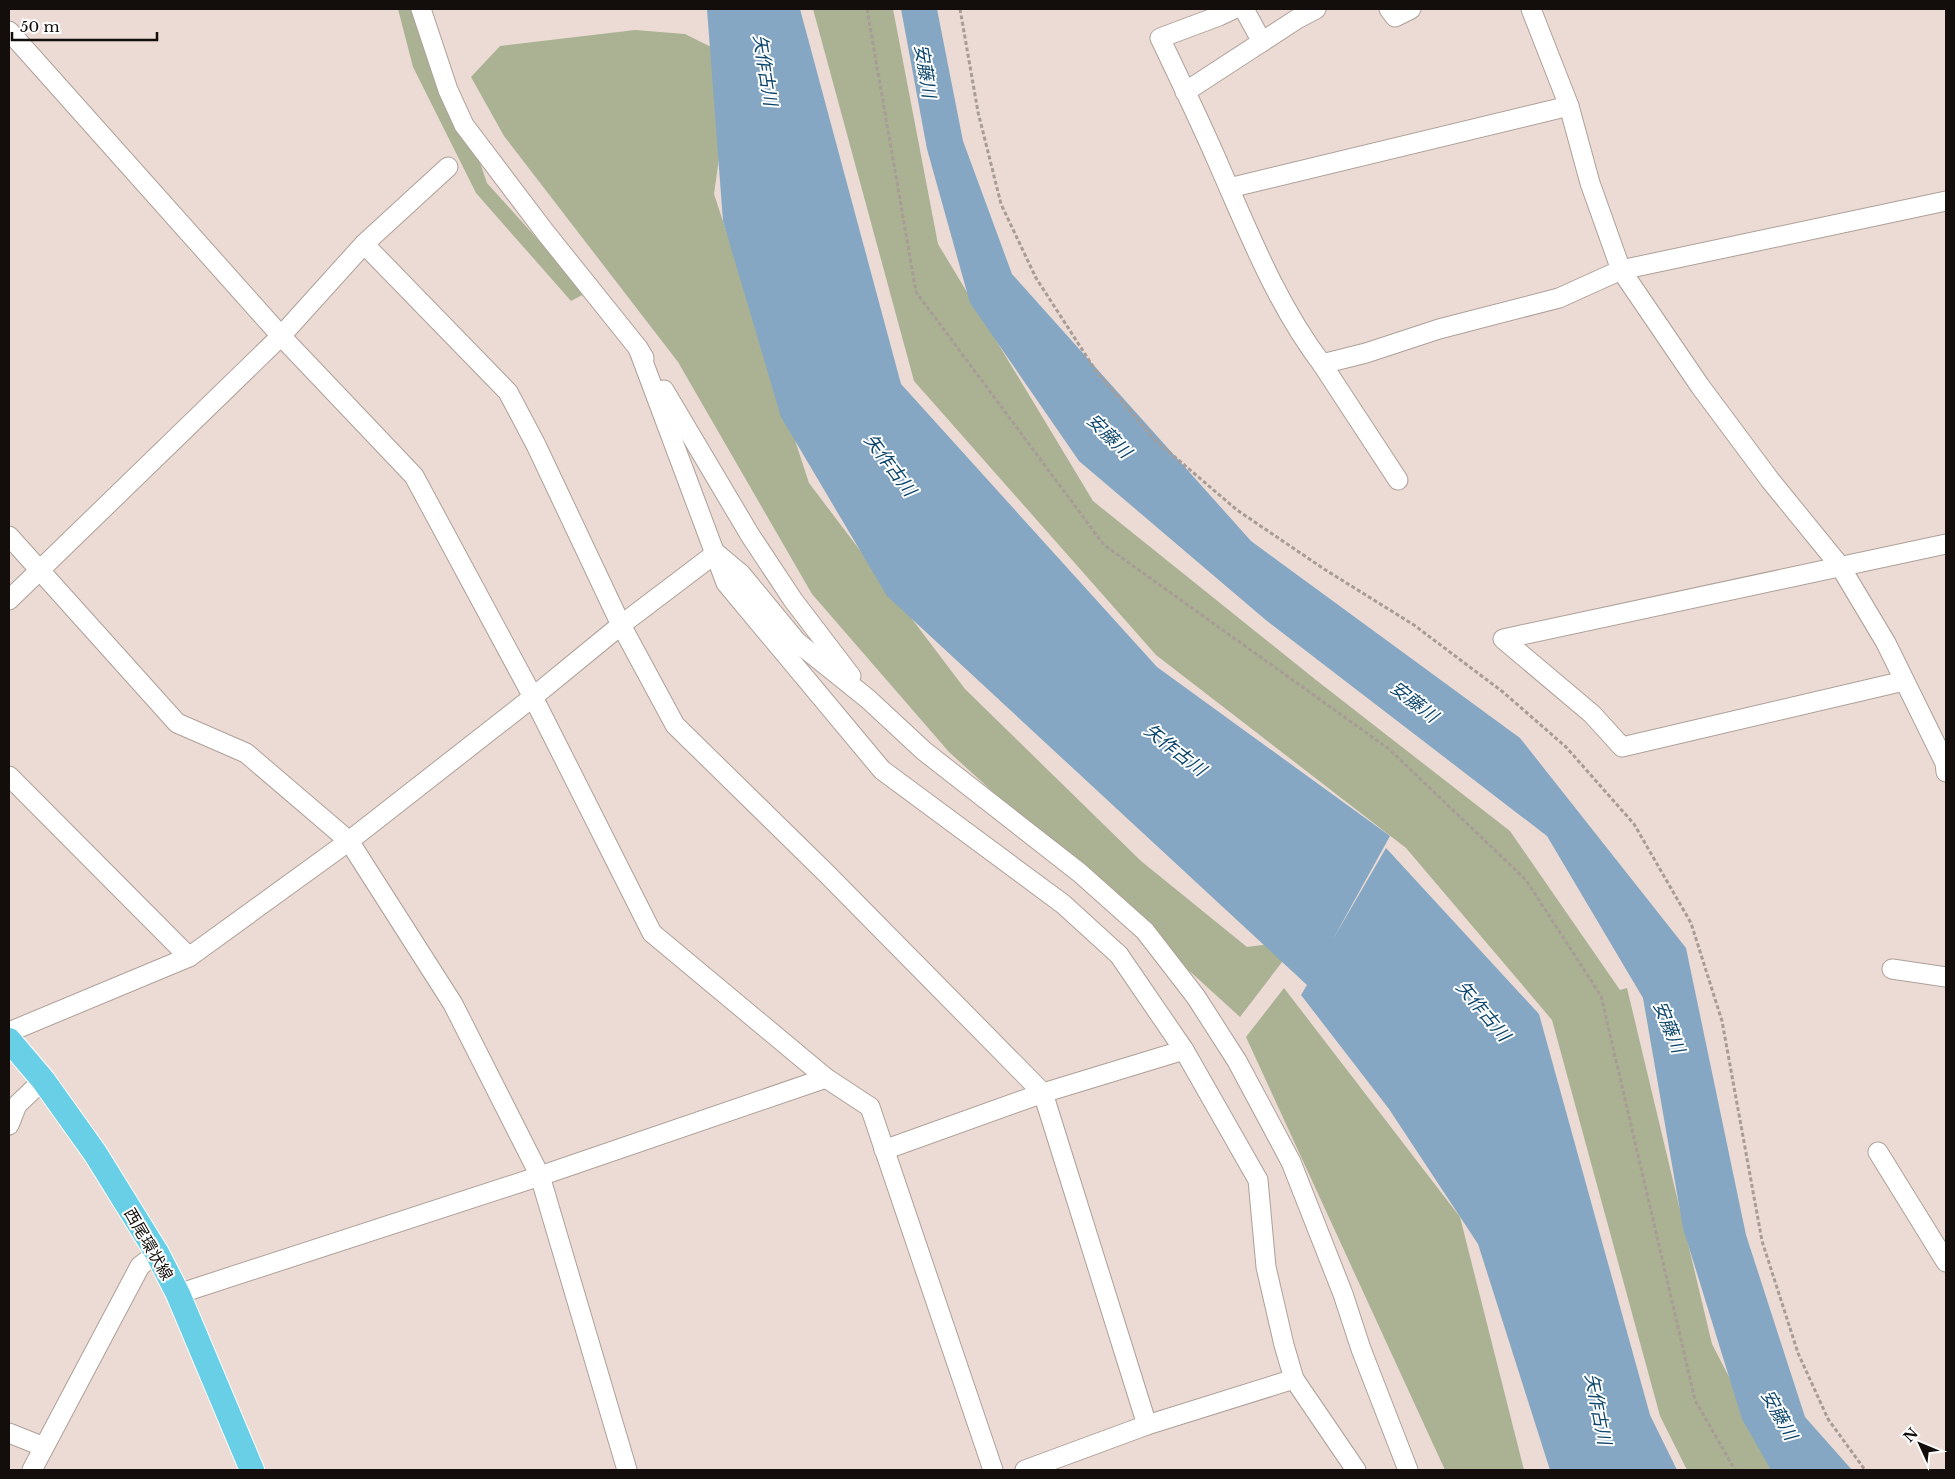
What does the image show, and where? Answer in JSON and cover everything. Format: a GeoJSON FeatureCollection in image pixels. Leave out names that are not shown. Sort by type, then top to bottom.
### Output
{"type":"FeatureCollection","features":[{"type":"Feature","properties":{"kind":"main road","name":"西尾環状線"},"geometry":{"type":"LineString","coordinates":[[9,1040],[43,1080],[95,1153],[157,1253],[178,1294],[252,1470]]}},
{"type":"Feature","properties":{"kind":"street"},"geometry":{"type":"LineString","coordinates":[[422,9],[448,90],[464,125],[545,232],[638,348],[750,535],[792,600],[868,699]]}},
{"type":"Feature","properties":{"kind":"street"},"geometry":{"type":"LineString","coordinates":[[1234,9],[1160,38],[1276,290],[1311,350],[1398,480]]}},
{"type":"Feature","properties":{"kind":"street"},"geometry":{"type":"LineString","coordinates":[[1244,9],[1262,42]]}},
{"type":"Feature","properties":{"kind":"street"},"geometry":{"type":"LineString","coordinates":[[1185,92],[1297,19],[1316,9]]}},
{"type":"Feature","properties":{"kind":"street"},"geometry":{"type":"LineString","coordinates":[[1389,9],[1395,17],[1411,9]]}},
{"type":"Feature","properties":{"kind":"street"},"geometry":{"type":"LineString","coordinates":[[1531,9],[1569,106],[1590,183],[1621,270],[1700,386],[1770,480],[1840,566],[1886,643],[1945,763],[1946,772]]}},
{"type":"Feature","properties":{"kind":"street"},"geometry":{"type":"LineString","coordinates":[[9,31],[282,336],[414,476],[533,697],[652,933],[826,1078],[870,1107],[993,1470]]}},
{"type":"Feature","properties":{"kind":"street"},"geometry":{"type":"LineString","coordinates":[[1229,188],[1569,106]]}},
{"type":"Feature","properties":{"kind":"street"},"geometry":{"type":"LineString","coordinates":[[9,600],[282,336],[364,244],[448,167]]}},
{"type":"Feature","properties":{"kind":"street"},"geometry":{"type":"LineString","coordinates":[[1322,364],[1366,353],[1439,329],[1560,298],[1621,270],[1946,201]]}},
{"type":"Feature","properties":{"kind":"street"},"geometry":{"type":"LineString","coordinates":[[364,244],[508,392],[536,445],[621,625],[675,725],[826,873],[1043,1093],[1147,1425]]}},
{"type":"Feature","properties":{"kind":"street"},"geometry":{"type":"LineString","coordinates":[[638,348],[726,583],[882,770],[1063,904],[1119,955],[1184,1050],[1258,1180],[1266,1267],[1294,1380],[1356,1470]]}},
{"type":"Feature","properties":{"kind":"street"},"geometry":{"type":"LineString","coordinates":[[9,536],[176,723],[246,753],[349,841],[453,1004],[540,1176],[627,1470]]}},
{"type":"Feature","properties":{"kind":"street"},"geometry":{"type":"LineString","coordinates":[[1904,681],[1622,747],[1592,714],[1503,639],[1946,544]]}},
{"type":"Feature","properties":{"kind":"street"},"geometry":{"type":"LineString","coordinates":[[9,1032],[189,957],[349,841],[533,697],[621,625],[716,554]]}},
{"type":"Feature","properties":{"kind":"street"},"geometry":{"type":"LineString","coordinates":[[716,554],[741,574],[796,642],[868,699],[924,751],[1080,873],[1144,931],[1196,997],[1237,1061],[1291,1162],[1343,1294],[1361,1350],[1408,1470]]}},
{"type":"Feature","properties":{"kind":"street"},"geometry":{"type":"LineString","coordinates":[[9,776],[189,957]]}},
{"type":"Feature","properties":{"kind":"street"},"geometry":{"type":"LineString","coordinates":[[1892,969],[1946,977]]}},
{"type":"Feature","properties":{"kind":"street"},"geometry":{"type":"LineString","coordinates":[[884,1150],[1043,1093],[1184,1050]]}},
{"type":"Feature","properties":{"kind":"street"},"geometry":{"type":"LineString","coordinates":[[178,1294],[540,1176],[826,1078]]}},
{"type":"Feature","properties":{"kind":"street"},"geometry":{"type":"LineString","coordinates":[[9,1125],[17,1105],[43,1080]]}},
{"type":"Feature","properties":{"kind":"street"},"geometry":{"type":"LineString","coordinates":[[1878,1152],[1946,1262]]}},
{"type":"Feature","properties":{"kind":"street"},"geometry":{"type":"LineString","coordinates":[[32,1470],[140,1266],[157,1253]]}},
{"type":"Feature","properties":{"kind":"street"},"geometry":{"type":"LineString","coordinates":[[1025,1470],[1147,1425],[1294,1380]]}},
{"type":"Feature","properties":{"kind":"street"},"geometry":{"type":"LineString","coordinates":[[9,1433],[44,1447]]}},
{"type":"Feature","properties":{"kind":"path"},"geometry":{"type":"LineString","coordinates":[[867,9],[916,292],[1104,544],[1389,748],[1526,880],[1601,996],[1695,1400],[1735,1470]]}},
{"type":"Feature","properties":{"kind":"path"},"geometry":{"type":"LineString","coordinates":[[960,9],[978,112],[1001,204],[1036,278],[1096,371],[1155,440],[1237,510],[1324,569],[1414,625],[1503,692],[1566,747],[1634,824],[1691,923],[1722,1021],[1762,1241],[1798,1353],[1828,1419],[1865,1470]]}},
{"type":"Feature","properties":{"kind":"green space"},"geometry":{"type":"Polygon","coordinates":[[[398,9],[427,9],[487,183],[586,293],[571,301],[476,193],[413,67],[398,9]]]}},
{"type":"Feature","properties":{"kind":"green space"},"geometry":{"type":"Polygon","coordinates":[[[813,9],[893,9],[938,244],[1093,501],[1316,680],[1510,831],[1620,990],[1627,988],[1712,1344],[1777,1470],[1687,1470],[1660,1416],[1552,1020],[1406,848],[1156,655],[914,381],[813,9]]]}},
{"type":"Feature","properties":{"kind":"green space"},"geometry":{"type":"Polygon","coordinates":[[[635,30],[685,34],[733,58],[714,194],[809,483],[965,689],[1141,861],[1247,947],[1299,940],[1240,1017],[949,752],[812,594],[678,362],[504,136],[471,77],[500,46],[635,30]]]}},
{"type":"Feature","properties":{"kind":"green space"},"geometry":{"type":"Polygon","coordinates":[[[1284,988],[1460,1217],[1524,1470],[1445,1470],[1246,1037],[1284,988]]]}},
{"type":"Feature","properties":{"kind":"water","name":"矢作古川"},"geometry":{"type":"Polygon","coordinates":[[[707,9],[800,9],[901,384],[1157,667],[1390,836],[1332,941],[1386,848],[1539,1014],[1650,1415],[1677,1470],[1550,1470],[1478,1244],[1389,1109],[1301,995],[1307,985],[887,596],[781,417],[723,221],[707,9]]]}},
{"type":"Feature","properties":{"kind":"water","name":"安藤川"},"geometry":{"type":"Polygon","coordinates":[[[901,9],[937,9],[963,141],[1012,274],[1251,541],[1520,738],[1686,948],[1746,1235],[1805,1417],[1852,1470],[1771,1470],[1742,1419],[1683,1228],[1643,998],[1547,836],[1267,621],[1079,461],[970,303],[927,149],[901,9]]]}}]}
